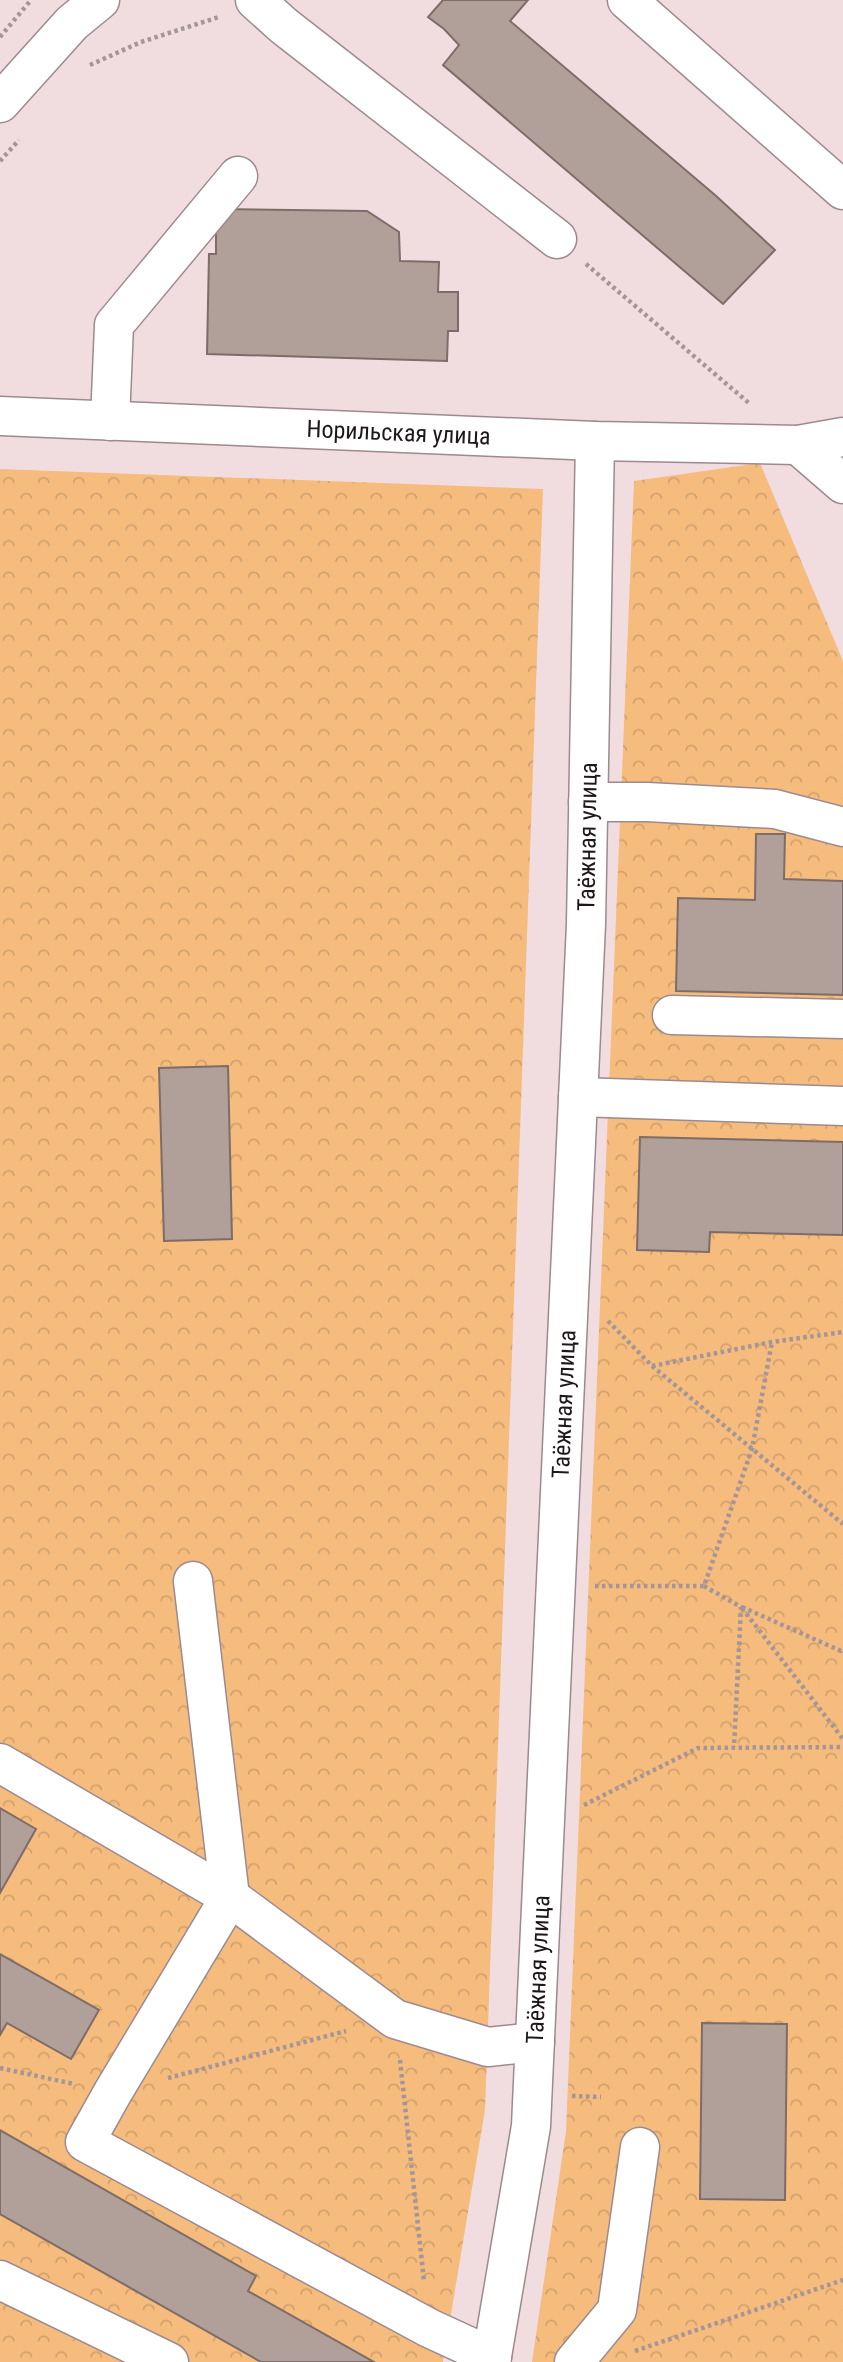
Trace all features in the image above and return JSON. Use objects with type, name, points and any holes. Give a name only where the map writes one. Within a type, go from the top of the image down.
[{"type":"street","points":[[0,103],[72,23],[100,0]]},
{"type":"street","points":[[626,0],[843,190]]},
{"type":"street","points":[[240,8],[284,26],[556,239]]},
{"type":"street","points":[[110,421],[114,325],[238,176]]},
{"type":"street","name":"Норильская улица","points":[[0,416],[595,441],[798,445],[843,437]]},
{"type":"street","name":"Таёжная улица","points":[[491,2360],[531,2126],[536,2042],[586,923],[595,441]]},
{"type":"street","points":[[798,445],[843,484]]},
{"type":"street","points":[[588,802],[648,802],[775,809],[843,827]]},
{"type":"street","points":[[672,1015],[843,1019]]},
{"type":"street","points":[[578,1097],[843,1106]]},
{"type":"street","points":[[193,1581],[230,1897],[85,2142],[491,2360]]},
{"type":"street","points":[[0,1763],[230,1897],[395,2018],[488,2047],[536,2042]]},
{"type":"street","points":[[574,2362],[617,2310],[640,2147]]},
{"type":"street","points":[[0,2280],[169,2362]]},
{"type":"path","points":[[0,37],[31,0]]},
{"type":"path","points":[[83,68],[141,42],[240,8]]},
{"type":"path","points":[[0,161],[28,130]]},
{"type":"path","points":[[556,239],[798,445]]},
{"type":"path","points":[[604,1318],[652,1366],[843,1524]]},
{"type":"path","points":[[652,1366],[772,1342],[843,1332]]},
{"type":"path","points":[[704,1586],[752,1449],[772,1342]]},
{"type":"path","points":[[586,1586],[704,1586],[741,1607],[842,1651]]},
{"type":"path","points":[[741,1607],[843,1739]]},
{"type":"path","points":[[734,1747],[741,1607]]},
{"type":"path","points":[[574,1810],[698,1748],[843,1747]]},
{"type":"path","points":[[0,2068],[113,2092],[395,2018],[429,2328]]},
{"type":"path","points":[[563,2095],[601,2097]]},
{"type":"path","points":[[631,2353],[843,2280]]},
{"type":"green space","points":[[760,463],[843,661],[843,2362],[532,2362],[566,2131],[634,481]]},
{"type":"green space","points":[[0,469],[543,489],[485,2110],[443,2362],[0,2362]]},
{"type":"building","points":[[443,0],[528,0],[510,21],[715,195],[775,250],[723,304],[443,65],[459,45],[428,17]]},
{"type":"building","points":[[216,209],[367,211],[399,232],[400,261],[439,262],[438,292],[458,292],[458,331],[448,331],[447,361],[207,354],[209,254],[216,254]]},
{"type":"building","points":[[756,834],[785,834],[784,879],[843,881],[843,995],[676,991],[678,898],[755,900]]},
{"type":"building","points":[[228,1066],[232,1239],[164,1241],[159,1068]]},
{"type":"building","points":[[640,1137],[843,1142],[843,1235],[710,1232],[709,1252],[637,1250]]},
{"type":"building","points":[[0,1808],[36,1829],[0,1893]]},
{"type":"building","points":[[0,1954],[99,2010],[71,2059],[7,2023],[0,2035]]},
{"type":"building","points":[[702,2023],[787,2024],[785,2200],[700,2199]]},
{"type":"building","points":[[0,2130],[256,2276],[248,2291],[374,2362],[261,2362],[0,2214]]}]
